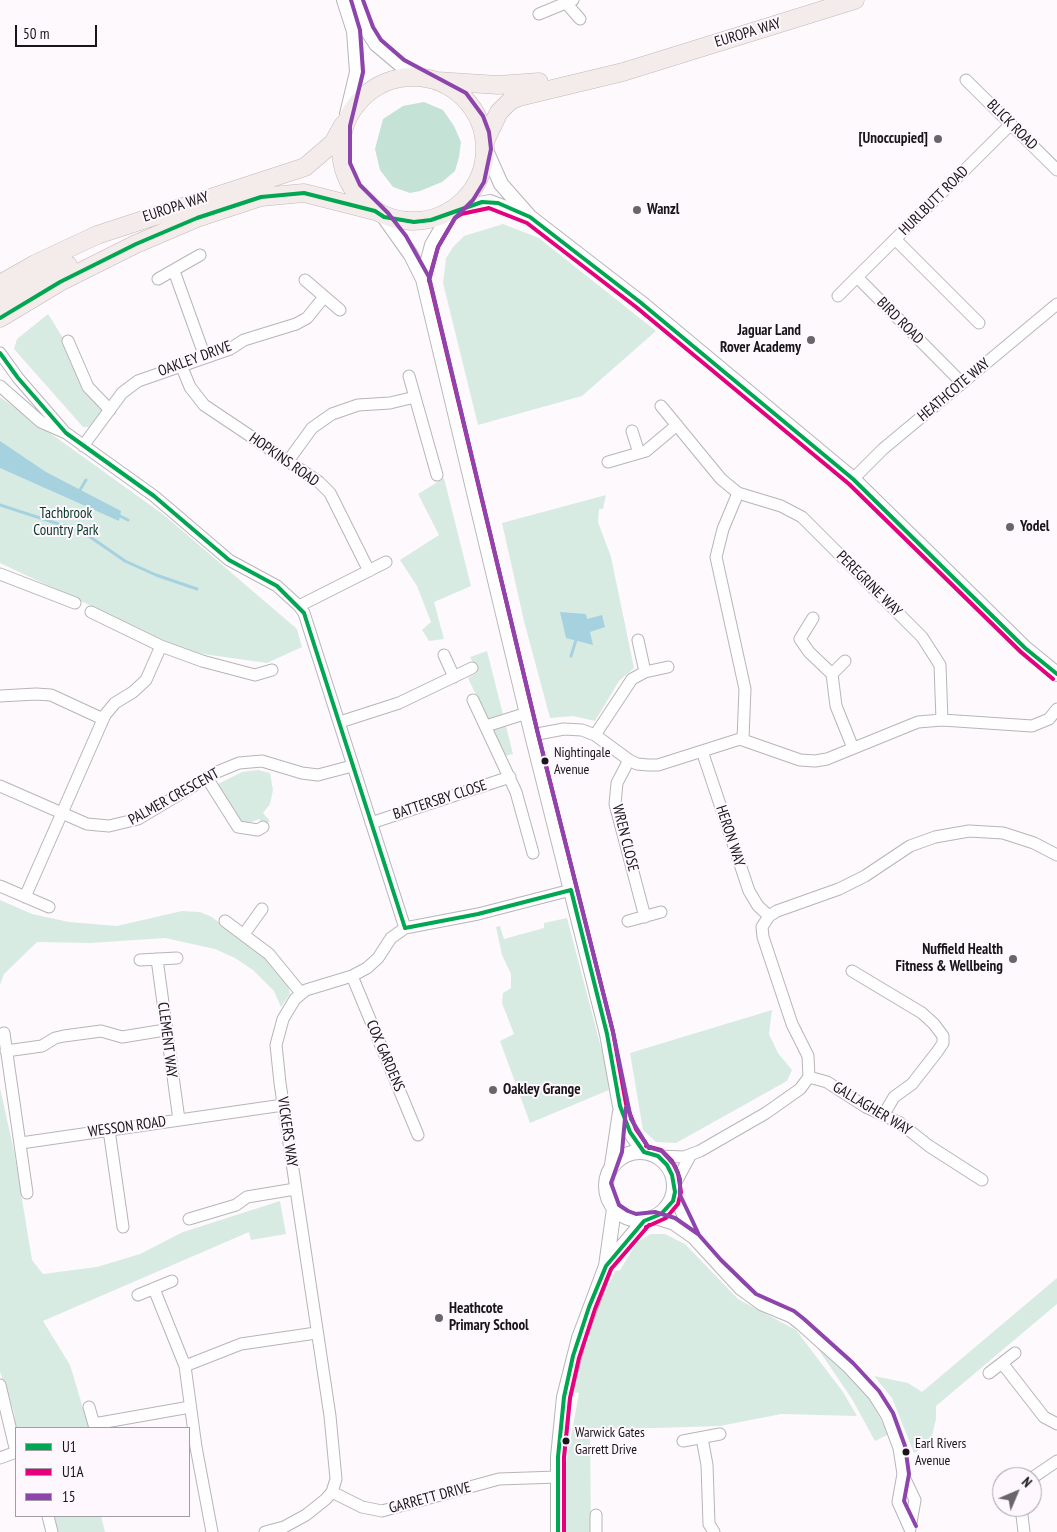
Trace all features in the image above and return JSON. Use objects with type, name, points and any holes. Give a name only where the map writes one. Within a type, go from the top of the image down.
[{"type":"highway","name":"EUROPA WAY","points":[[485,145],[499,112],[510,101],[519,97],[598,79],[855,0]]},
{"type":"highway","name":"EUROPA WAY","points":[[425,78],[498,85],[524,84],[622,65],[640,65]]},
{"type":"highway","points":[[398,77],[425,78],[456,94],[468,104],[478,119],[485,145],[478,180],[454,211],[431,220],[414,222],[380,214],[355,189],[347,174],[343,152],[346,119],[361,96],[374,85],[398,77]]},
{"type":"highway","name":"EUROPA WAY","points":[[0,284],[53,255],[97,235],[304,167],[333,143],[346,119]]},
{"type":"highway","name":"EUROPA WAY","points":[[0,318],[92,265],[177,226],[235,205],[279,194],[313,195],[380,214]]},
{"type":"highway","points":[[0,301],[54,272],[134,235],[177,226]]},
{"type":"street","points":[[344,0],[354,31],[357,72],[346,119]]},
{"type":"street","points":[[356,0],[367,30],[376,44],[401,65],[425,78]]},
{"type":"street","points":[[539,14],[570,2],[580,19]]},
{"type":"street","name":"BLICK ROAD","points":[[966,80],[1057,170]]},
{"type":"street","name":"HURLBUTT ROAD","points":[[857,277],[1011,124]]},
{"type":"street","points":[[485,145],[502,184],[530,218],[648,308],[854,479],[1024,648],[1057,674]]},
{"type":"street","points":[[423,279],[432,245],[454,211],[490,202],[530,218]]},
{"type":"street","points":[[380,214],[411,255],[423,279],[532,736],[607,1034],[620,1106],[630,1132],[644,1152]]},
{"type":"street","points":[[895,238],[979,323]]},
{"type":"street","points":[[158,279],[174,272],[200,255]]},
{"type":"street","points":[[174,272],[205,357]]},
{"type":"street","points":[[838,296],[857,277]]},
{"type":"street","name":"BIRD ROAD","points":[[857,277],[962,383]]},
{"type":"street","points":[[306,280],[340,310]]},
{"type":"street","name":"OAKLEY DRIVE","points":[[83,446],[122,393],[138,381],[230,349],[244,340],[296,324],[307,318],[324,297]]},
{"type":"street","name":"HEATHCOTE WAY","points":[[854,479],[883,449],[1057,304]]},
{"type":"street","points":[[68,341],[88,387],[110,410]]},
{"type":"street","points":[[0,353],[18,378],[66,433],[154,496],[221,554],[277,586],[304,613],[405,928],[478,914],[570,890]]},
{"type":"street","name":"HOPKINS ROAD","points":[[181,365],[190,387],[204,405],[319,482],[330,493],[369,571]]},
{"type":"street","points":[[409,376],[437,475]]},
{"type":"street","points":[[0,386],[41,422],[66,433]]},
{"type":"street","points":[[288,461],[312,428],[332,414],[358,405],[390,403],[414,396]]},
{"type":"street","name":"PEREGRINE WAY","points":[[661,406],[721,479],[738,493],[781,506],[802,517],[922,637],[940,665],[942,720]]},
{"type":"street","points":[[608,462],[639,453],[653,446],[677,425]]},
{"type":"street","points":[[632,431],[639,453]]},
{"type":"street","points":[[738,493],[723,528],[716,557],[745,689],[743,739]]},
{"type":"street","points":[[299,606],[386,562]]},
{"type":"street","points":[[1,579],[75,604]]},
{"type":"street","points":[[91,612],[161,646],[202,661],[255,675],[272,670]]},
{"type":"street","points":[[813,618],[800,639],[808,652],[832,674],[836,706],[853,748]]},
{"type":"street","points":[[638,640],[645,672]]},
{"type":"street","points":[[25,897],[60,813],[103,719],[111,706],[133,692],[146,680],[161,646]]},
{"type":"street","points":[[444,655],[454,677]]},
{"type":"street","points":[[832,674],[845,661]]},
{"type":"street","points":[[595,735],[626,684],[645,672],[668,667]]},
{"type":"street","points":[[340,722],[399,703],[472,668]]},
{"type":"street","points":[[0,696],[52,695],[103,719]]},
{"type":"street","points":[[473,700],[516,792],[534,853]]},
{"type":"street","points":[[532,736],[571,728],[595,735],[628,760],[637,764],[658,765],[743,739],[807,762],[821,761],[904,726],[918,722],[942,720],[1032,726],[1049,719],[1057,709]]},
{"type":"street","points":[[486,726],[527,713]]},
{"type":"street","name":"HERON WAY","points":[[702,751],[749,891],[758,906],[769,916]]},
{"type":"street","name":"PALMER CRESCENT","points":[[0,786],[87,824],[102,826],[123,824],[138,819],[207,778],[239,763],[262,760],[313,775],[352,766]]},
{"type":"street","name":"WREN CLOSE","points":[[628,760],[616,787],[615,804],[645,917]]},
{"type":"street","name":"BATTERSBY CLOSE","points":[[371,823],[510,777]]},
{"type":"street","points":[[207,778],[238,828],[258,830],[263,827]]},
{"type":"street","points":[[612,1165],[627,1154],[644,1152],[658,1156],[690,1156],[766,1113],[800,1090],[809,1077],[808,1056],[792,1024],[763,937],[762,926],[769,916],[776,911],[839,889],[865,876],[910,846],[942,835],[969,831],[1003,833],[1034,842],[1057,855]]},
{"type":"street","points":[[0,886],[49,906]]},
{"type":"street","points":[[244,934],[262,909]]},
{"type":"street","points":[[628,921],[661,912]]},
{"type":"street","points":[[225,921],[269,954],[301,994]]},
{"type":"street","name":"VICKERS WAY","points":[[332,1492],[336,1479],[336,1463],[295,1189],[276,1045],[278,1032],[290,1006],[301,994],[321,984],[352,976],[373,963],[391,938],[405,928]]},
{"type":"street","points":[[140,960],[176,958]]},
{"type":"street","name":"CLEMENT WAY","points":[[157,959],[165,1030],[179,1120]]},
{"type":"street","points":[[852,971],[922,1013],[943,1036],[943,1043],[932,1059],[912,1084],[894,1097],[884,1114]]},
{"type":"street","name":"COX GARDENS","points":[[352,976],[418,1135]]},
{"type":"street","points":[[6,1051],[42,1046],[55,1038],[64,1036],[102,1032],[122,1037],[165,1030]]},
{"type":"street","points":[[4,1033],[27,1193]]},
{"type":"street","name":"GALLAGHER WAY","points":[[809,1077],[827,1082],[866,1107],[884,1114],[982,1180]]},
{"type":"street","name":"WESSON ROAD","points":[[21,1143],[283,1105]]},
{"type":"street","points":[[620,1106],[619,1128],[612,1165],[605,1184],[608,1198],[614,1209],[630,1219],[649,1219],[672,1224],[694,1239],[740,1289],[762,1305],[795,1321],[865,1384],[887,1416],[899,1448],[903,1474],[915,1500],[910,1530]]},
{"type":"street","points":[[109,1130],[123,1227]]},
{"type":"street","points":[[658,1156],[670,1169],[674,1191],[694,1239]]},
{"type":"street","points":[[606,1266],[649,1219],[666,1209],[690,1156]]},
{"type":"street","points":[[189,1219],[236,1205],[247,1196],[295,1189]]},
{"type":"street","points":[[558,1532],[557,1477],[564,1397],[573,1356],[589,1307],[606,1266],[614,1209]]},
{"type":"street","points":[[138,1295],[172,1281]]},
{"type":"street","points":[[154,1289],[185,1366],[190,1407],[212,1532]]},
{"type":"street","points":[[185,1366],[241,1344],[316,1333]]},
{"type":"street","points":[[988,1373],[1015,1353]]},
{"type":"street","points":[[1002,1363],[1044,1417],[1057,1424]]},
{"type":"street","points":[[0,1385],[15,1448]]},
{"type":"street","points":[[89,1407],[94,1426],[190,1407]]},
{"type":"street","points":[[683,1441],[720,1434]]},
{"type":"street","points":[[702,1438],[707,1465],[709,1524],[714,1532]]},
{"type":"street","points":[[0,1458],[15,1452]]},
{"type":"street","points":[[1042,1471],[1057,1461]]},
{"type":"street","points":[[903,1474],[898,1502],[910,1530]]},
{"type":"street","name":"GARRETT DRIVE","points":[[332,1492],[362,1508],[382,1511],[499,1479],[557,1477]]},
{"type":"street","points":[[265,1532],[285,1530],[306,1515],[332,1492]]},
{"type":"street","points":[[596,1515],[596,1532]]},
{"type":"street","points":[[48,1517],[52,1532]]},
{"type":"street","points":[[1022,1517],[1024,1532]]},
{"type":"green space","points":[[424,102],[443,110],[454,126],[461,142],[459,157],[455,171],[442,182],[410,193],[393,187],[380,170],[375,149],[383,119],[403,106]]},
{"type":"green space","points":[[503,224],[539,238],[656,331],[582,396],[478,425],[443,283],[446,258],[453,247],[464,236]]},
{"type":"green space","points":[[48,314],[95,389],[109,404],[89,427],[83,427],[14,349],[17,339]]},
{"type":"green space","name":"Tachbrook Country Park","points":[[0,397],[164,515],[297,629],[302,647],[267,663],[189,652],[0,563]]},
{"type":"green space","points":[[444,478],[471,586],[434,602],[444,639],[429,641],[422,630],[431,622],[417,586],[400,560],[439,535],[418,494]]},
{"type":"green space","points":[[606,495],[603,509],[599,509],[598,522],[611,557],[634,668],[619,681],[595,721],[573,716],[550,718],[524,621],[502,523]]},
{"type":"green space","points":[[487,651],[513,754],[505,756],[468,678],[478,672],[470,657]]},
{"type":"green space","points":[[258,770],[270,773],[273,790],[270,804],[263,813],[270,821],[264,825],[259,819],[249,823],[239,822],[216,785],[242,772]]},
{"type":"green space","points":[[0,900],[32,914],[69,922],[117,926],[182,911],[200,912],[212,917],[267,960],[288,986],[290,994],[281,1007],[274,991],[253,970],[235,958],[215,949],[165,938],[90,943],[37,942],[4,974],[0,985]]},
{"type":"green space","points":[[567,918],[604,1059],[609,1090],[530,1123],[500,1041],[514,1034],[502,1003],[503,993],[511,988],[511,974],[502,955],[496,927],[500,926],[504,939],[544,928],[544,923]]},
{"type":"green space","points":[[772,1010],[769,1034],[778,1053],[792,1070],[787,1081],[676,1143],[656,1142],[643,1130],[630,1053]]},
{"type":"green space","points":[[0,1088],[14,1151],[32,1260],[43,1274],[97,1267],[140,1254],[183,1232],[280,1201],[286,1234],[251,1240],[249,1232],[43,1321],[70,1365],[89,1427],[16,1427],[14,1412],[0,1372]]},
{"type":"green space","points":[[651,1234],[665,1234],[685,1244],[738,1299],[796,1330],[843,1392],[857,1416],[781,1414],[720,1426],[590,1430],[591,1532],[566,1532],[565,1469],[579,1393],[573,1392],[577,1371],[596,1312],[615,1271],[620,1270],[638,1241]]},
{"type":"green space","points":[[1057,1278],[1057,1304],[936,1406],[936,1419],[932,1436],[926,1446],[914,1453],[892,1398],[874,1376],[908,1383],[922,1392]]},
{"type":"green space","points":[[814,1343],[869,1398],[889,1434],[875,1441],[852,1399]]},
{"type":"green space","points":[[52,1517],[101,1517],[105,1532],[56,1532]]},
{"type":"water","points":[[0,441],[46,472],[121,511],[119,521],[0,468]]},
{"type":"water","points":[[560,612],[586,614],[587,619],[602,615],[605,627],[590,632],[593,645],[566,638]]},
{"type":"waterway","points":[[80,490],[86,480]]},
{"type":"waterway","points":[[0,505],[83,532],[125,561],[156,575],[197,589]]},
{"type":"waterway","points":[[120,516],[128,520]]},
{"type":"waterway","points":[[571,656],[576,640]]},
{"type":"transit line","name":"15","points":[[351,0],[360,30],[363,72],[350,126],[350,163],[360,185],[388,213],[406,236],[429,277],[538,734],[613,1032],[631,1119],[648,1147],[662,1151],[675,1166],[680,1179],[680,1195],[699,1235],[721,1260],[756,1294],[794,1311],[804,1319],[853,1363],[879,1391],[893,1413],[905,1446],[909,1474],[904,1501],[916,1526]]},
{"type":"transit line","name":"15","points":[[363,0],[373,27],[381,40],[404,60],[466,93],[483,116],[489,132],[491,149],[484,182],[473,200],[455,218],[438,247],[429,281]]},
{"type":"transit line","name":"U1","points":[[0,318],[60,282],[136,244],[197,218],[261,197],[304,193],[375,211],[384,217],[414,222],[431,220],[482,202],[498,203],[530,217],[640,302],[853,479],[1025,648],[1057,674]]},
{"type":"transit line","name":"U1A","points":[[649,1148],[636,1129],[626,1104],[613,1032],[538,734],[429,279],[438,247],[455,218],[461,214],[489,208],[527,223],[636,307],[849,484],[1021,652],[1053,679]]},
{"type":"transit line","name":"U1","points":[[0,353],[18,378],[66,433],[154,496],[229,560],[277,586],[304,613],[405,928]]},
{"type":"transit line","name":"U1","points":[[571,890],[607,1034],[620,1106],[630,1132],[644,1152]]},
{"type":"transit line","name":"U1","points":[[405,928],[478,914],[571,890]]},
{"type":"transit line","name":"15","points":[[626,1107],[622,1152],[611,1183],[619,1205],[636,1214],[655,1212],[675,1218],[698,1234]]},
{"type":"transit line","name":"U1A","points":[[646,1146],[661,1150],[672,1161],[678,1173],[681,1192],[678,1204],[666,1218],[646,1227]]},
{"type":"transit line","name":"U1","points":[[644,1152],[658,1156],[667,1165],[672,1175],[675,1192],[673,1201],[661,1214],[644,1221]]},
{"type":"transit line","name":"U1","points":[[558,1532],[558,1457],[564,1397],[573,1356],[589,1307],[606,1266],[644,1221]]},
{"type":"transit line","name":"U1A","points":[[564,1532],[564,1457],[570,1398],[579,1358],[595,1309],[611,1269],[649,1225]]},
{"type":"place","name":"[Unoccupied]","points":[[938,139]]},
{"type":"place","name":"Wanzl","points":[[637,210]]},
{"type":"place","name":"Jaguar Land Rover Academy","points":[[811,340]]},
{"type":"place","name":"Yodel","points":[[1010,527]]},
{"type":"place","name":"Nightingale Avenue","points":[[545,761]]},
{"type":"place","name":"Nuffield Health Fitness & Wellbeing","points":[[1013,959]]},
{"type":"place","name":"Oakley Grange","points":[[493,1090]]},
{"type":"place","name":"Heathcote Primary School","points":[[439,1318]]},
{"type":"place","name":"Warwick Gates Garrett Drive","points":[[566,1441]]},
{"type":"place","name":"Earl Rivers Avenue","points":[[906,1452]]}]
